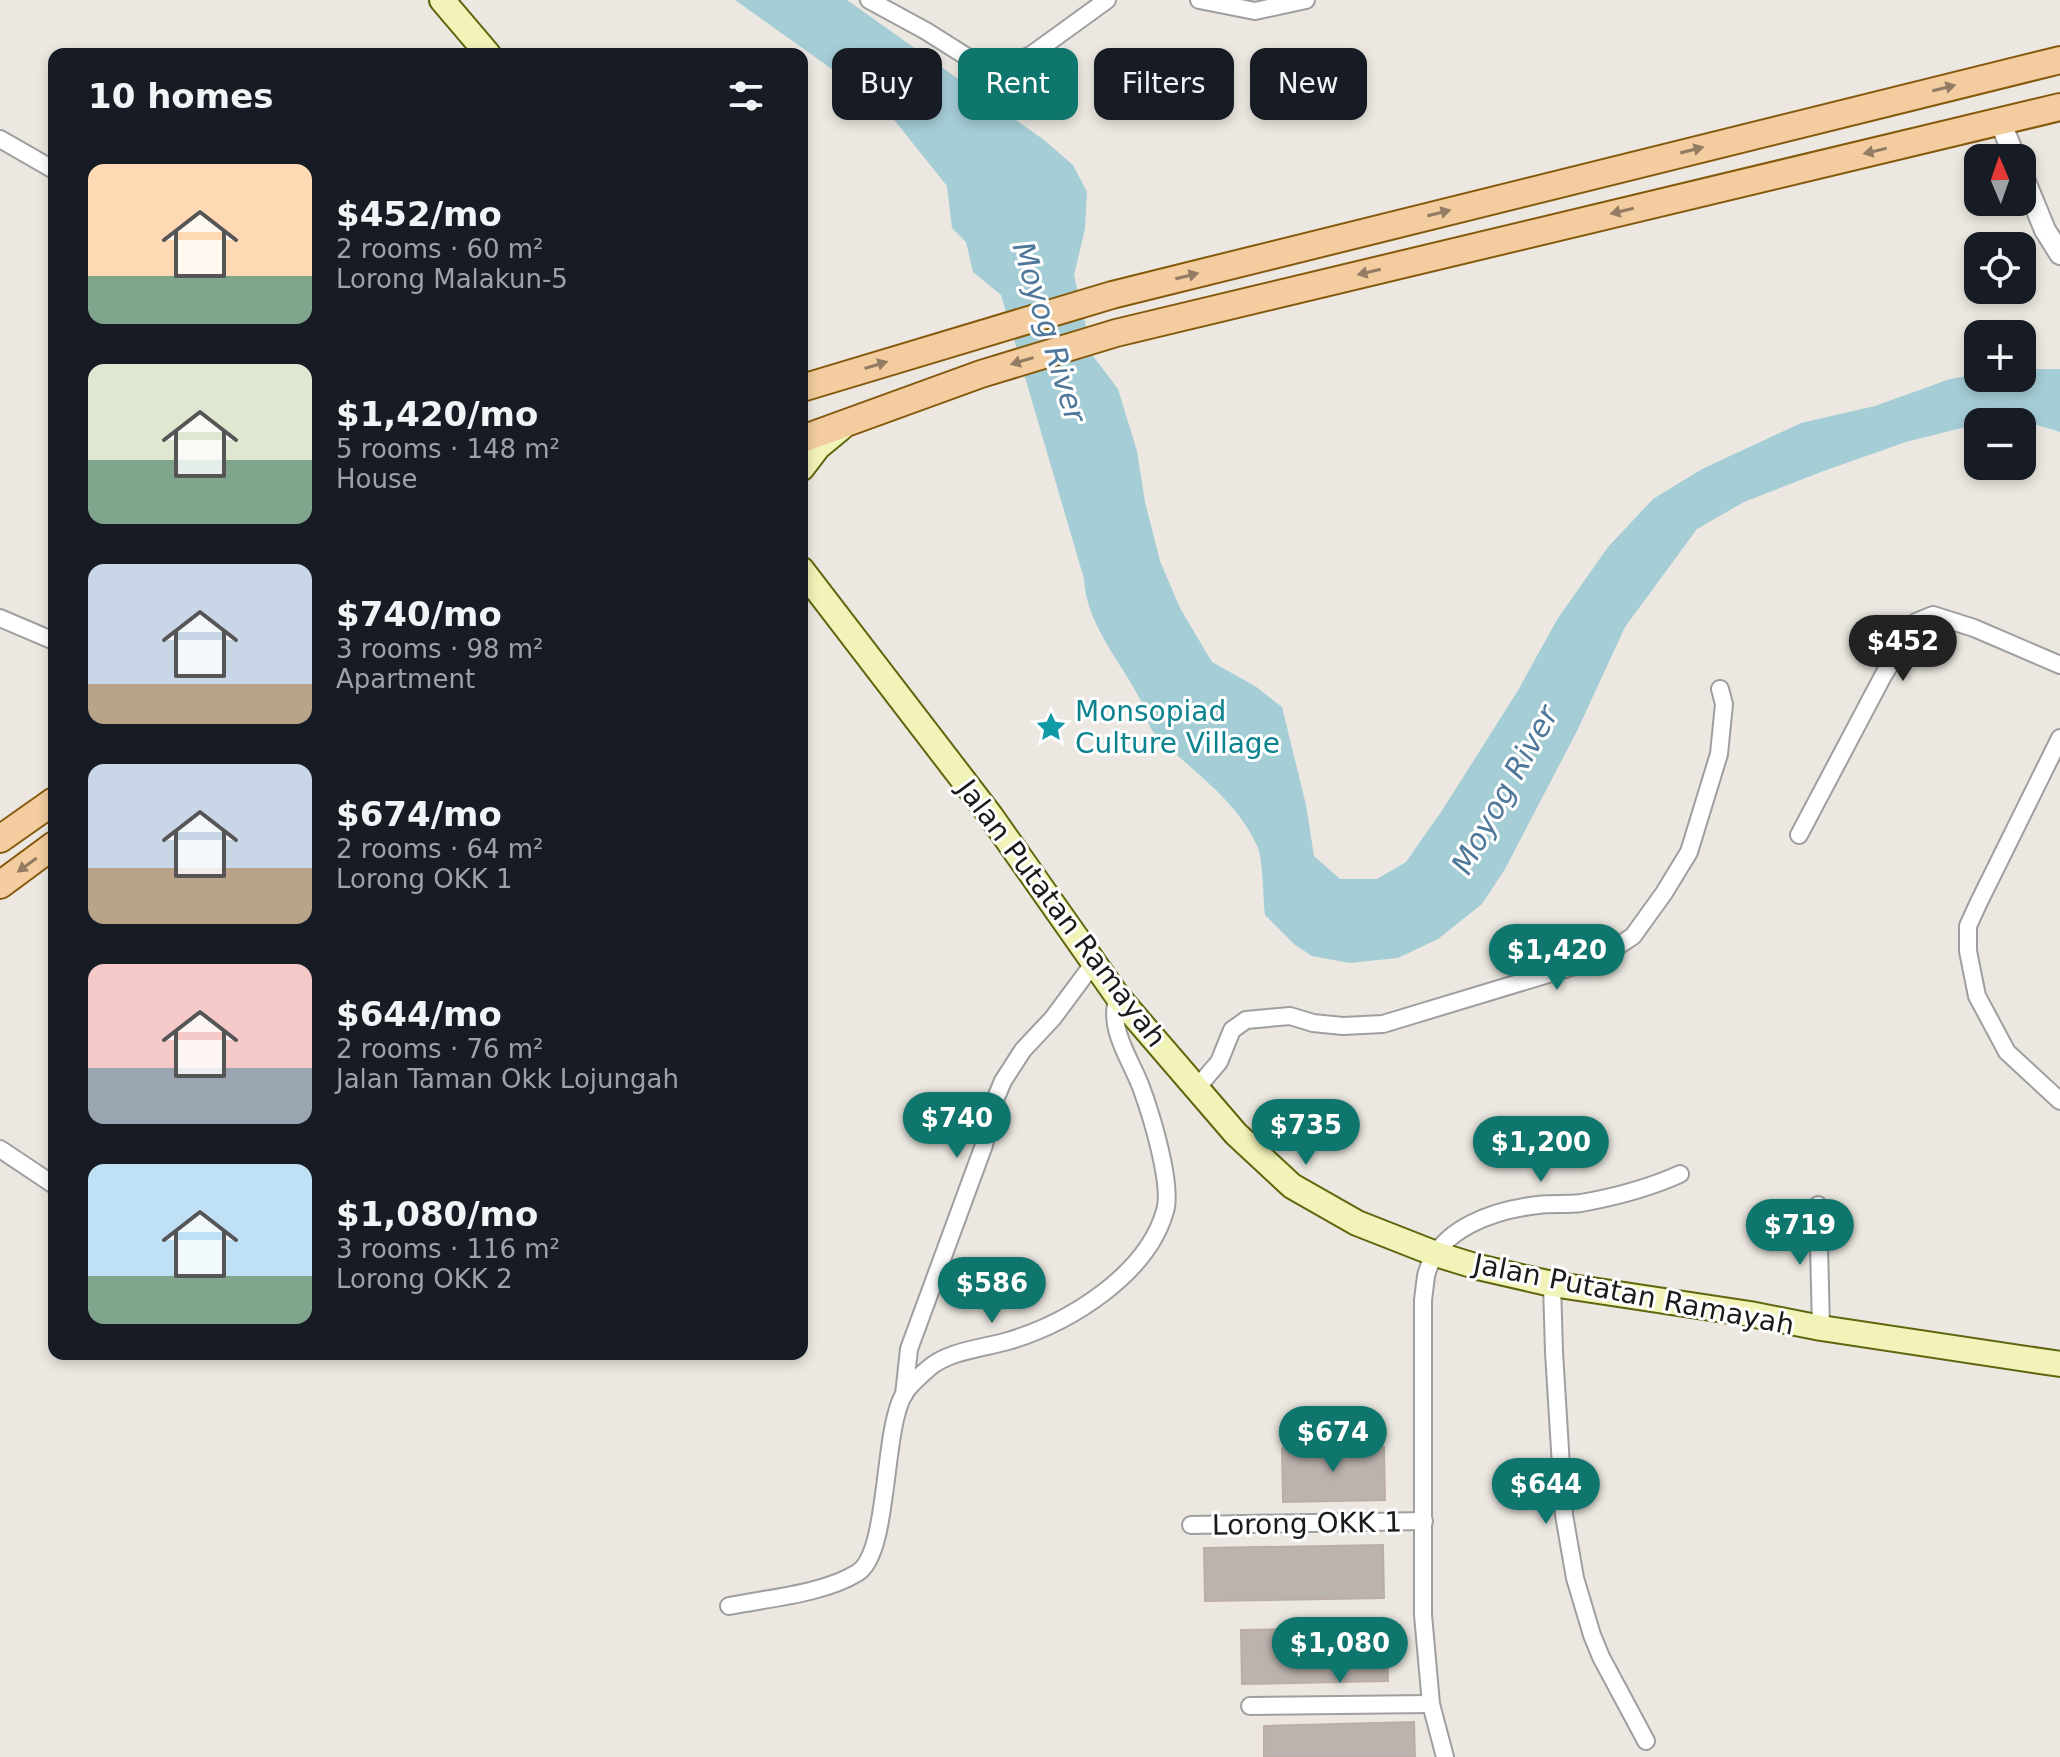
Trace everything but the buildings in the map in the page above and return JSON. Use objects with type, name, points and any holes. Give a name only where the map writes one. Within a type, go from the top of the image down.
[{"type":"main road","points":[[442,0],[483,48]]},
{"type":"main road","points":[[808,385],[1112,295],[2060,60]]},
{"type":"main road","points":[[808,437],[981,374],[1116,333],[2060,107]]},
{"type":"main road","points":[[808,460],[818,447],[852,419]]},
{"type":"main road","name":"Jalan Putatan Ramayah","points":[[808,578],[990,815],[1118,997],[1236,1134],[1292,1186],[1357,1223],[1436,1254],[1552,1284],[2060,1364]]},
{"type":"main road","points":[[0,839],[48,805]]},
{"type":"main road","points":[[0,885],[48,849]]},
{"type":"street","points":[[869,0],[975,62],[996,66],[1031,55],[1107,0]]},
{"type":"street","points":[[1199,0],[1255,11],[1306,0]]},
{"type":"street","points":[[2000,121],[2009,144]]},
{"type":"street","points":[[0,139],[48,167]]},
{"type":"street","points":[[2036,208],[2060,254]]},
{"type":"street","points":[[1799,835],[1883,676],[1916,622],[1933,615],[1974,628],[2060,665]]},
{"type":"street","points":[[0,618],[48,638]]},
{"type":"street","points":[[1196,1089],[1219,1062],[1232,1030],[1246,1020],[1290,1016],[1313,1023],[1343,1026],[1383,1024],[1578,965],[1606,954],[1633,936],[1689,852],[1719,754],[1724,704],[1720,689]]},
{"type":"street","points":[[2060,738],[1968,926],[1968,951],[1977,996],[2007,1052],[2060,1101]]},
{"type":"street","points":[[729,1606],[828,1586],[860,1572],[874,1549],[897,1417],[904,1395],[909,1349],[984,1145],[992,1107],[1003,1081],[1023,1050],[1053,1018],[1093,964]]},
{"type":"street","points":[[904,1395],[931,1366],[955,1355],[1035,1333],[1063,1319],[1118,1281],[1144,1255],[1160,1228],[1167,1205],[1165,1178],[1142,1089],[1115,1026],[1113,1010],[1118,997]]},
{"type":"street","points":[[0,1149],[48,1181]]},
{"type":"street","points":[[1445,1757],[1431,1704],[1423,1615],[1423,1300],[1427,1274],[1436,1254],[1455,1234],[1485,1217],[1539,1204],[1577,1204],[1653,1186],[1680,1174]]},
{"type":"street","points":[[1818,1205],[1821,1328]]},
{"type":"street","points":[[1552,1284],[1564,1515],[1575,1578],[1601,1657],[1646,1741]]},
{"type":"street","name":"Lorong OKK 1","points":[[1191,1525],[1424,1521]]},
{"type":"street","points":[[1250,1706],[1431,1704]]},
{"type":"water","points":[[735,0],[847,0],[915,48],[832,48],[832,69],[808,52],[808,48],[802,48]]},
{"type":"water","name":"Moyog River","points":[[942,68],[958,79],[958,120],[1016,120],[1073,165],[1087,192],[1085,229],[1074,275],[1093,356],[1118,389],[1137,451],[1145,502],[1160,561],[1180,608],[1212,662],[1255,686],[1282,707],[1306,805],[1314,856],[1340,879],[1377,879],[1406,862],[1517,692],[1558,618],[1608,547],[1653,499],[1702,469],[1801,423],[1875,406],[1964,376],[1964,392],[2036,392],[2036,369],[2060,369],[2060,432],[2036,424],[2036,408],[1964,408],[1964,428],[1906,442],[1821,472],[1744,502],[1697,529],[1625,627],[1577,731],[1505,869],[1482,904],[1438,939],[1398,958],[1349,963],[1312,956],[1295,945],[1265,915],[1260,854],[1249,831],[1226,800],[1152,731],[1141,701],[1098,627],[1086,596],[1084,579],[1001,295],[973,272],[966,242],[952,228],[947,186],[894,120],[942,120]]},
{"type":"place","name":"Monsopiad Culture Village","points":[[1051,727]]}]
